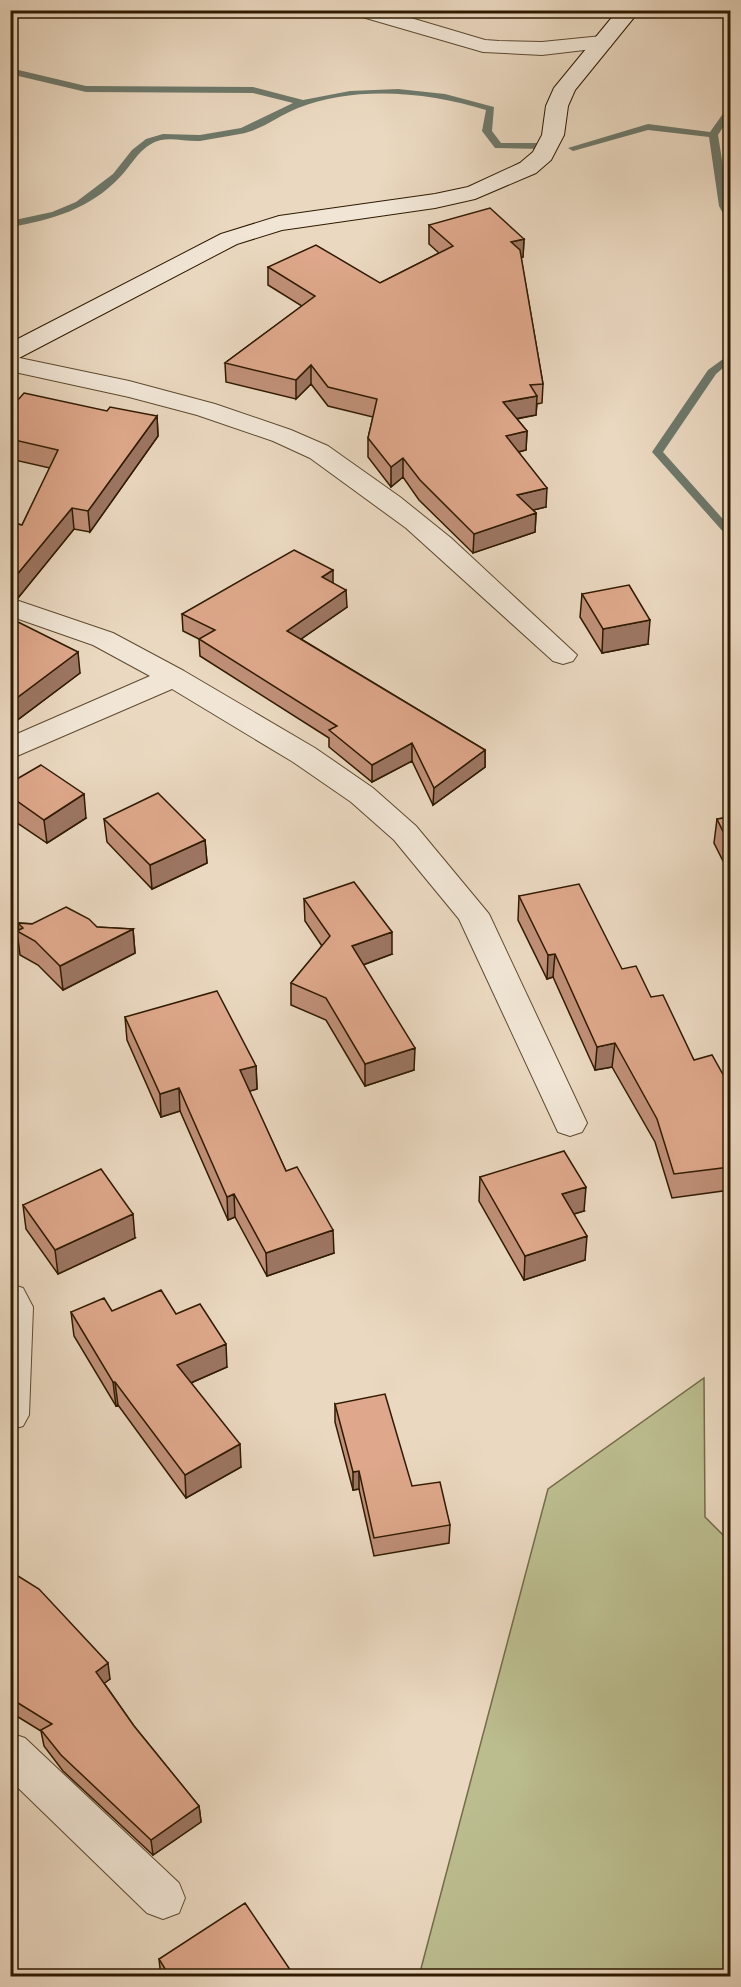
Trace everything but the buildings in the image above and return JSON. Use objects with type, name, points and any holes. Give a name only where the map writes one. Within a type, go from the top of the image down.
[{"type":"street","points":[[359,10],[400,24],[493,47],[544,50],[602,42]]},
{"type":"street","points":[[10,353],[229,239],[279,223],[388,208],[475,192],[528,168],[543,154],[553,135],[557,106],[565,88],[630,10]]},
{"type":"street","points":[[10,363],[165,396],[244,421],[321,453],[389,501],[563,655]]},
{"type":"street","points":[[10,606],[103,639],[174,677],[304,755],[362,795],[405,833],[473,914],[570,1123]]},
{"type":"street","points":[[10,749],[174,677]]},
{"type":"street","points":[[10,1298],[15,1307],[10,1415]]},
{"type":"street","points":[[10,1752],[163,1898]]},
{"type":"green space","points":[[704,1378],[705,1517],[730,1542],[730,1976],[419,1976],[548,1489]]},
{"type":"waterway","points":[[10,71],[86,89],[253,90],[302,103]]},
{"type":"waterway","points":[[10,224],[42,218],[79,204],[116,176],[143,145],[156,138],[200,138],[241,131],[257,126],[287,109],[326,97],[398,91],[445,96],[491,109],[487,131],[498,146],[542,146]]},
{"type":"waterway","points":[[713,135],[730,110]]},
{"type":"waterway","points":[[573,148],[648,127],[713,135]]},
{"type":"waterway","points":[[713,135],[724,206],[730,219]]},
{"type":"waterway","points":[[730,357],[712,372],[657,452],[730,533]]}]
